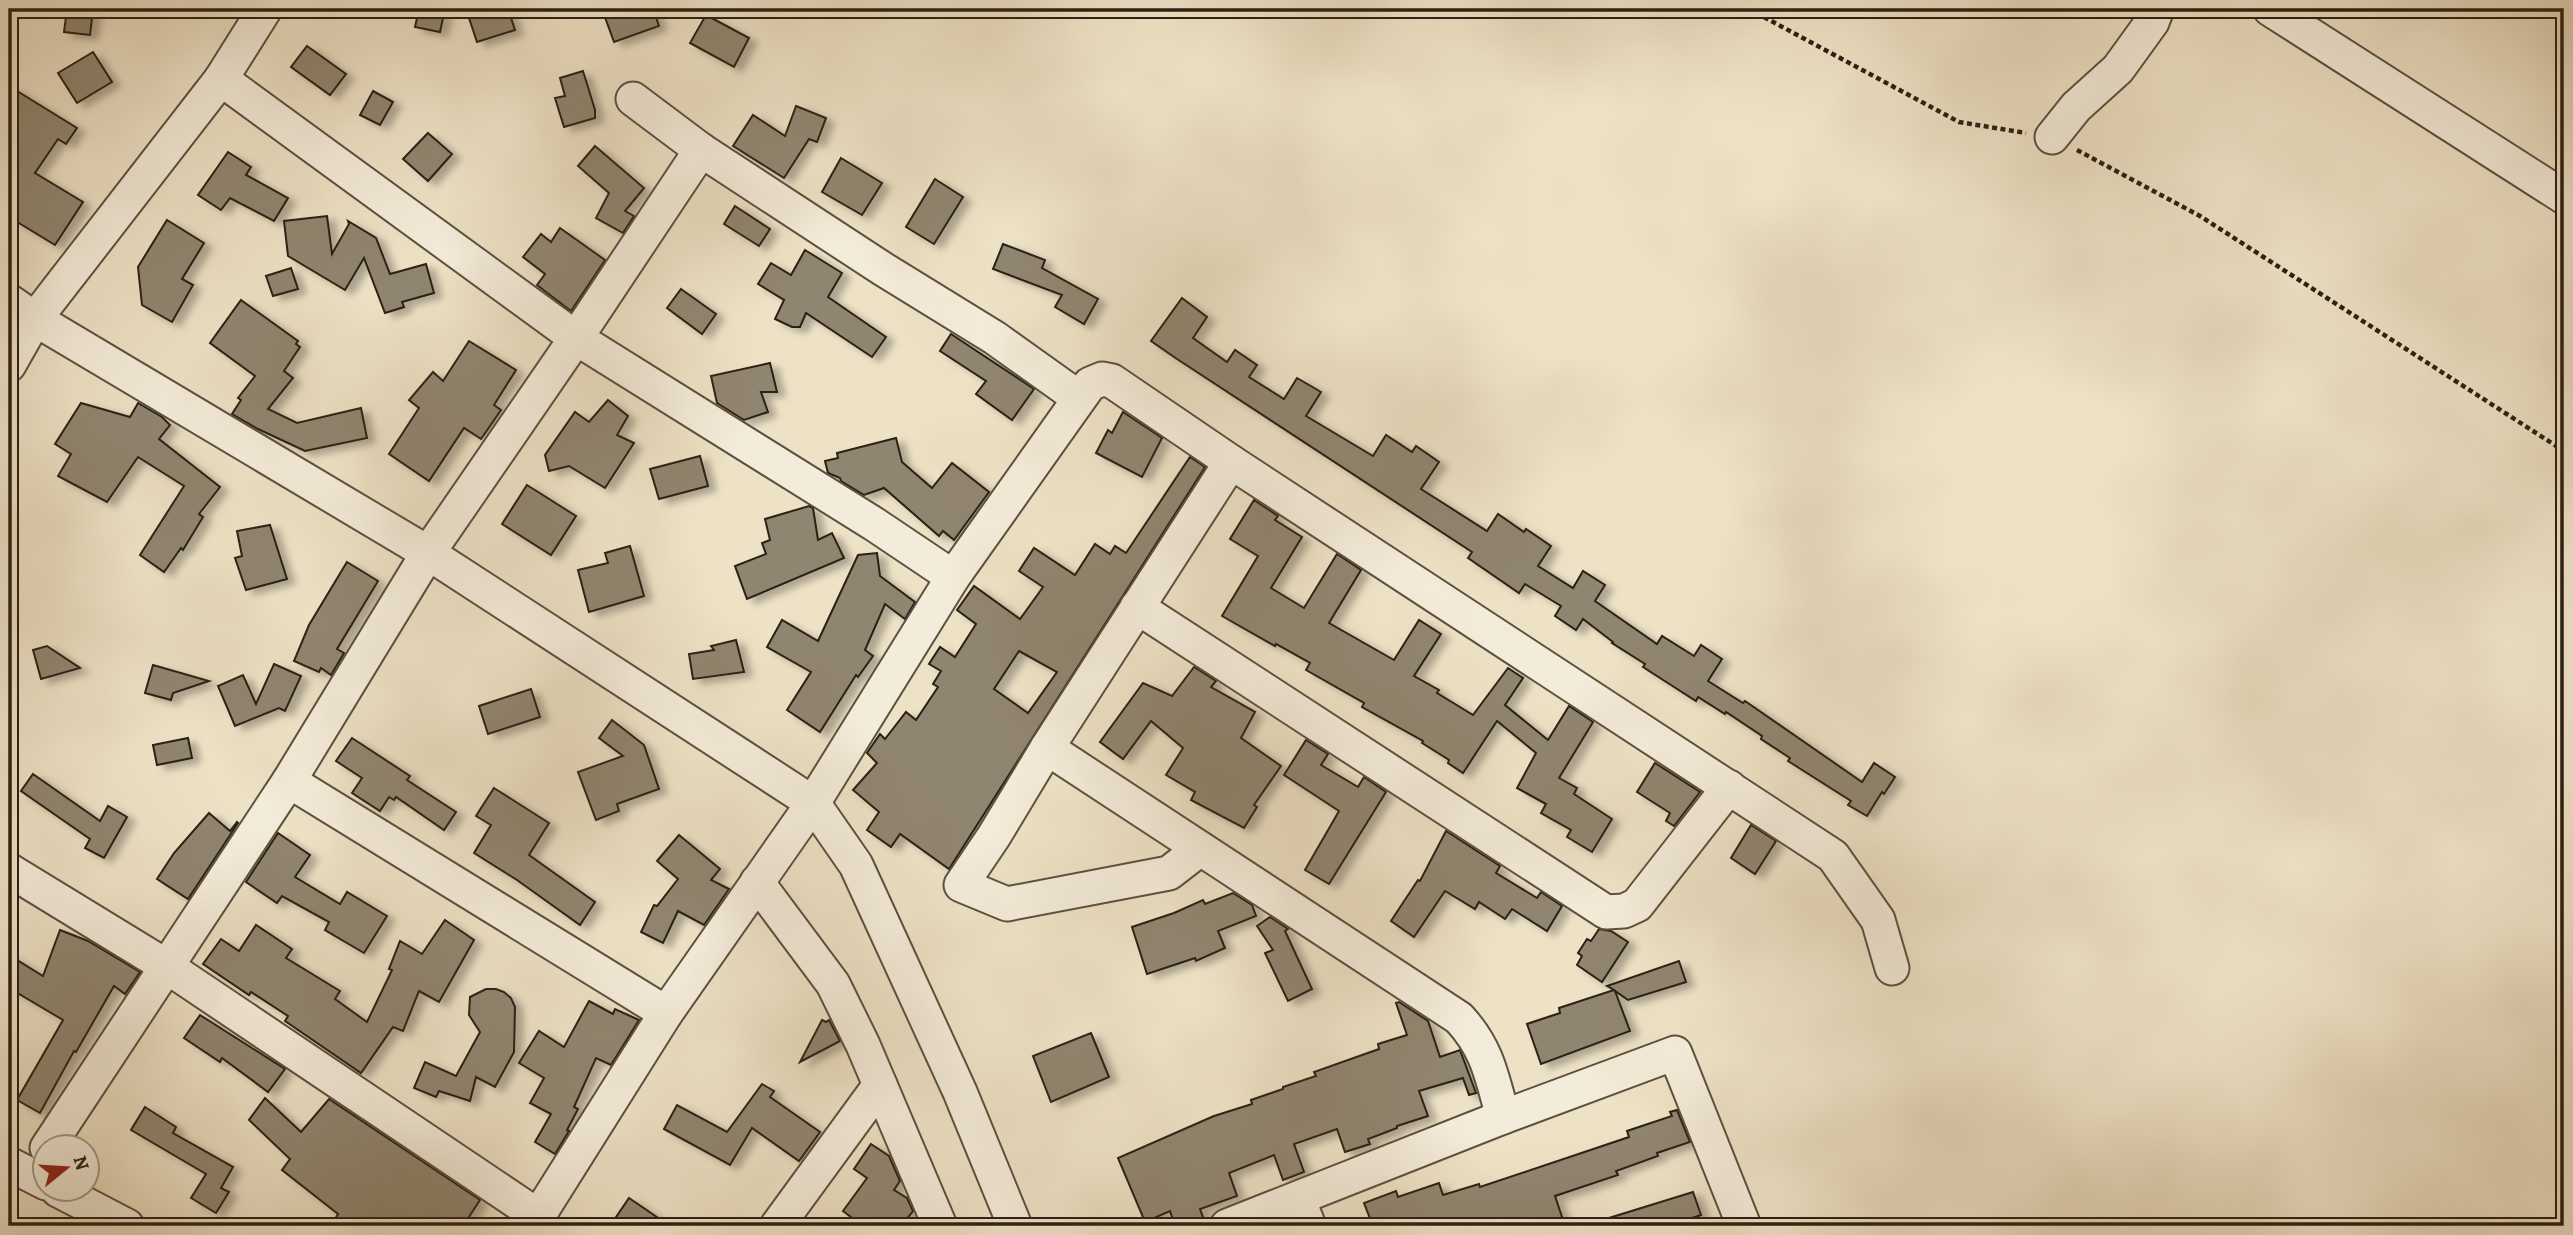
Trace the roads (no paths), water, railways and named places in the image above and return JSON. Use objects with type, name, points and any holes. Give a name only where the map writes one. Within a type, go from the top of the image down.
[{"type":"street","points":[[9,365],[22,310],[220,79],[265,9]]},
{"type":"street","points":[[2052,137],[2076,107],[2118,69],[2152,22],[2157,9]]},
{"type":"street","points":[[2270,9],[2564,197]]},
{"type":"street","points":[[220,79],[576,338],[874,524],[953,577]]},
{"type":"street","points":[[633,99],[701,150],[883,269],[995,338],[1079,398]]},
{"type":"street","points":[[60,1134],[166,966],[289,781],[428,553],[701,150]]},
{"type":"street","points":[[22,310],[428,553],[813,803],[856,865],[960,1092],[1015,1226]]},
{"type":"street","points":[[9,870],[166,966],[535,1221],[666,1013],[813,803],[953,577],[1079,398],[1090,384],[1102,379],[1112,381],[1231,462],[1833,856],[1878,920],[1892,968]]},
{"type":"street","points":[[1200,849],[1170,873],[1007,904],[961,885],[995,836],[1047,748],[1231,462]]},
{"type":"street","points":[[1136,607],[1606,912],[1624,911],[1637,905],[1729,787]]},
{"type":"street","points":[[1047,748],[1460,1018],[1475,1035],[1485,1056],[1503,1117]]},
{"type":"street","points":[[289,781],[666,1013]]},
{"type":"street","points":[[758,882],[833,984],[880,1085],[940,1226]]},
{"type":"street","points":[[1227,1226],[1304,1213],[1503,1117],[1675,1053],[1744,1226]]},
{"type":"street","points":[[776,1226],[880,1085]]},
{"type":"street","points":[[94,1204],[127,1226]]}]
